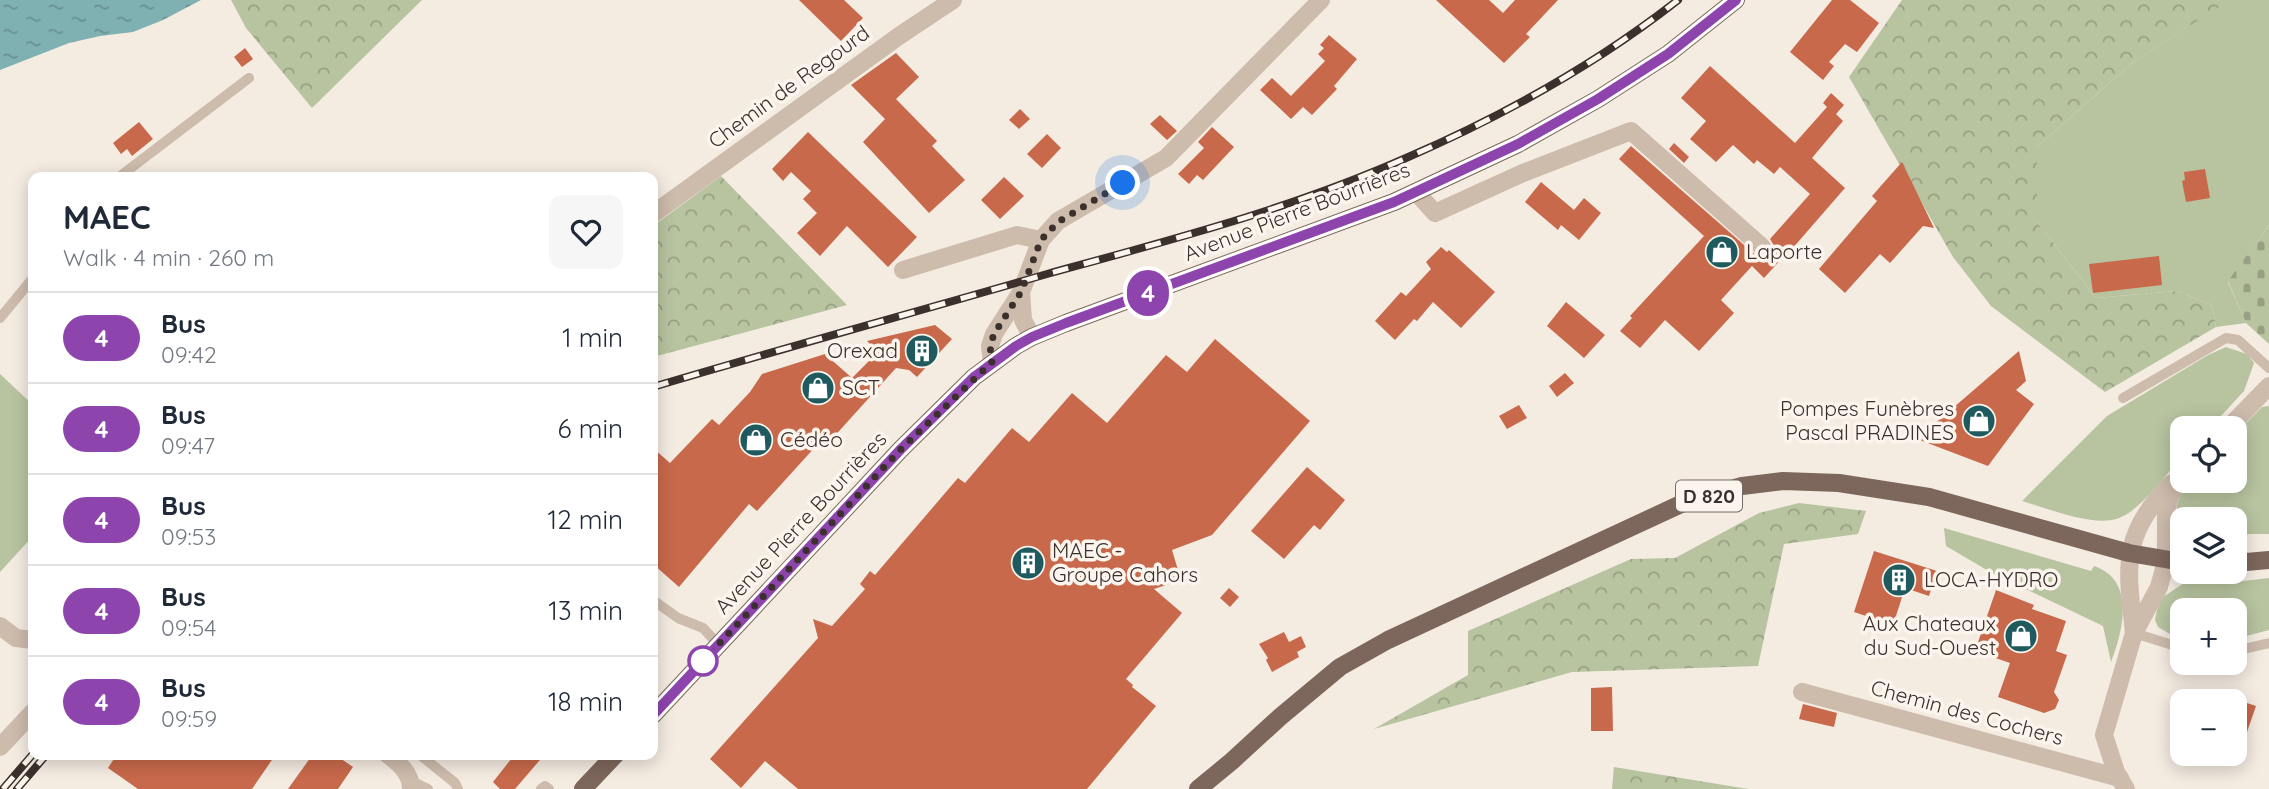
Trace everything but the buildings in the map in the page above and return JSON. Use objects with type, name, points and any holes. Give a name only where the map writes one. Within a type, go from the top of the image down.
[{"type":"main road","name":"Avenue Pierre Bourrières","points":[[658,710],[901,449],[992,362],[1032,337],[1394,202],[1518,144],[1598,99],[1668,54],[1736,0]]},
{"type":"main road","name":"D 820","points":[[1198,789],[1340,667],[1388,640],[1681,504],[1742,486],[1783,481],[1839,482],[1929,497],[2129,553],[2170,560]]},
{"type":"main road","points":[[2247,562],[2269,559]]},
{"type":"main road","points":[[583,789],[610,760]]},
{"type":"main road","name":"D 820","points":[[1213,789],[1232,761]]},
{"type":"street","name":"Chemin de Regourd","points":[[658,210],[953,0]]},
{"type":"street","points":[[992,362],[990,346],[994,334],[1021,292],[1041,240],[1058,222],[1166,158],[1321,0]]},
{"type":"street","points":[[1416,192],[1435,213],[1523,173],[1631,131],[1762,247]]},
{"type":"street","points":[[902,270],[1017,235],[1041,240]]},
{"type":"street","points":[[1021,292],[1023,320],[1032,337]]},
{"type":"street","points":[[2240,416],[2269,386]]},
{"type":"street","points":[[2134,633],[2129,553],[2135,533],[2159,496],[2170,486]]},
{"type":"street","points":[[2170,537],[2166,513],[2171,493]]},
{"type":"street","points":[[2123,784],[2104,735],[2134,633],[2170,568]]},
{"type":"street","points":[[0,626],[16,638],[28,639]]},
{"type":"street","name":"Chemin des Cochers","points":[[1802,692],[2123,784]]},
{"type":"street","points":[[0,747],[28,717]]},
{"type":"street","points":[[394,760],[405,769],[411,785]]},
{"type":"lane","points":[[125,172],[249,78]]},
{"type":"lane","points":[[0,318],[28,284]]},
{"type":"lane","points":[[2123,398],[2226,338],[2238,340],[2269,368]]},
{"type":"lane","points":[[658,604],[678,618],[703,628],[719,644]]},
{"type":"lane","points":[[2134,633],[2170,644]]},
{"type":"lane","points":[[2247,648],[2269,643]]},
{"type":"lane","points":[[426,760],[455,783],[458,789]]},
{"type":"lane","points":[[411,785],[428,789]]},
{"type":"lane","points":[[541,789],[545,786],[549,789]]},
{"type":"green space","points":[[231,0],[422,0],[312,108],[246,28]]},
{"type":"green space","points":[[1902,0],[2218,0],[2224,4],[2132,63],[2037,147],[2037,222],[2096,298],[2177,291],[2212,305],[2216,327],[2105,392],[1991,306],[1953,257],[1849,77]]},
{"type":"green space","points":[[2218,0],[2269,0],[2269,225],[2228,282],[2246,323],[2216,327],[2212,305],[2177,291],[2096,298],[2037,222],[2037,147],[2132,63],[2223,4]]},
{"type":"green space","points":[[721,176],[847,305],[658,356],[658,222]]},
{"type":"green space","points":[[2269,225],[2269,344],[2246,323],[2228,281]]},
{"type":"green space","points":[[2226,347],[2247,354],[2254,363],[2244,391],[2221,416],[2170,416],[2170,471],[2136,508],[2119,518],[2097,521],[2022,501],[2107,416],[2208,355]]},
{"type":"green space","points":[[0,374],[28,400],[28,541],[0,572]]},
{"type":"green space","points":[[2269,406],[2269,534],[2247,534],[2247,507],[2177,507],[2182,493],[2247,493],[2247,422],[2262,407]]},
{"type":"green space","points":[[1799,503],[1866,511],[1858,534],[1784,544],[1758,666],[1572,672],[1374,729],[1468,675],[1468,631],[1631,559],[1675,558],[1759,513]]},
{"type":"green space","points":[[1944,528],[2091,571],[2094,566],[2107,573],[2116,583],[2123,608],[2119,636],[2111,662],[2103,626],[1992,573],[1946,546]]},
{"type":"green space","points":[[2269,578],[2269,630],[2247,636],[2247,598],[2170,598],[2170,634],[2158,627],[2155,620],[2163,597],[2182,584],[2247,584],[2247,581]]},
{"type":"green space","points":[[1614,767],[1742,788],[1750,789],[1612,789]]},
{"type":"water","points":[[0,0],[201,0],[133,32],[69,43],[0,70]]},
{"type":"railway","points":[[658,386],[1183,236],[1318,193],[1406,158],[1513,107],[1614,46],[1678,0]]},
{"type":"railway","points":[[3,789],[28,760]]},
{"type":"railway","points":[[17,789],[42,760]]},
{"type":"bus line","name":"4","points":[[658,710],[901,449],[974,377],[1016,346],[1066,323],[1394,202],[1518,144],[1598,99],[1668,54],[1736,0]]},
{"type":"place","name":"Laporte","points":[[1722,252]]},
{"type":"place","name":"Orexad","points":[[922,351]]},
{"type":"place","name":"SCT","points":[[818,388]]},
{"type":"place","name":"Pompes Funèbres Pascal PRADINES","points":[[1979,421]]},
{"type":"place","name":"Cédéo","points":[[756,440]]},
{"type":"place","name":"MAEC - Groupe Cahors","points":[[1028,563]]},
{"type":"place","name":"LOCA-HYDRO","points":[[1899,580]]},
{"type":"place","name":"Aux Chateaux du Sud-Ouest","points":[[2021,636]]},
{"type":"route","points":[[703,661],[901,449],[992,362],[990,346],[994,334],[1021,292],[1041,240],[1058,222],[1123,183]]}]
